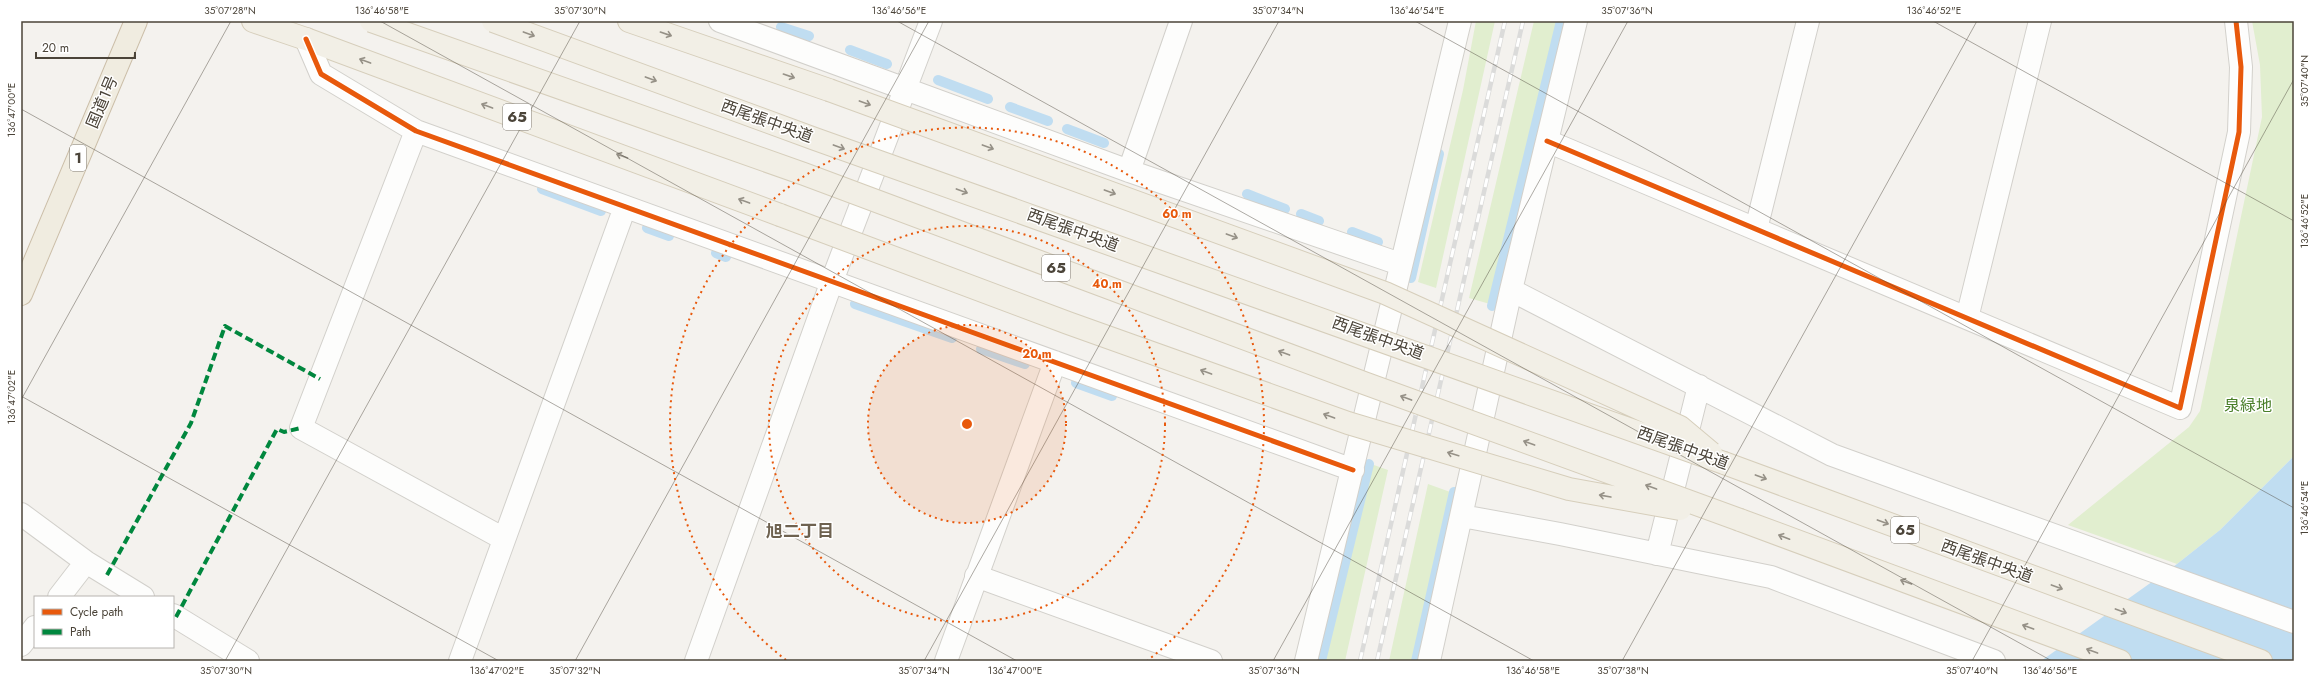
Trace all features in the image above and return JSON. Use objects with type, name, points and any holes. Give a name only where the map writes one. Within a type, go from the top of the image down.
[{"type":"highway","name":"国道1号","points":[[21,294],[136,21]]},
{"type":"main road","name":"65","points":[[253,21],[306,39],[1068,323],[1348,423],[1568,489],[1740,520]]},
{"type":"main road","name":"65","points":[[371,21],[804,174],[1364,383],[2120,661]]},
{"type":"main road","name":"西尾張中央道","points":[[493,21],[815,139],[1724,463],[2085,598],[2261,661]]},
{"type":"main road","name":"65","points":[[629,21],[829,90],[1385,293],[1680,427],[1724,463]]},
{"type":"street","points":[[720,21],[1129,171],[1400,264]]},
{"type":"street","points":[[696,661],[832,281],[931,21]]},
{"type":"street","points":[[1129,171],[1181,21]]},
{"type":"street","points":[[1306,661],[1353,470],[1400,264],[1460,21]]},
{"type":"street","points":[[1434,660],[1462,516],[1511,290],[1576,21]]},
{"type":"street","points":[[1756,229],[1808,21]]},
{"type":"street","points":[[1967,318],[2040,21]]},
{"type":"street","points":[[1547,141],[2180,408],[2239,132],[2241,67],[2236,21]]},
{"type":"street","points":[[306,39],[321,74],[416,131],[1353,470]]},
{"type":"street","points":[[416,131],[301,428],[504,538]]},
{"type":"street","points":[[460,661],[625,207]]},
{"type":"street","points":[[1511,290],[1832,454],[2294,622]]},
{"type":"street","points":[[946,661],[1054,362]]},
{"type":"street","points":[[1657,554],[1699,386]]},
{"type":"street","points":[[21,514],[86,562],[141,596]]},
{"type":"street","points":[[1462,516],[1771,577],[1994,661]]},
{"type":"street","points":[[60,596],[86,562]]},
{"type":"street","points":[[976,576],[1211,661]]},
{"type":"street","points":[[174,616],[248,661]]},
{"type":"street","points":[[21,645],[34,628]]},
{"type":"green space","points":[[1476,21],[1495,21],[1436,288],[1418,282],[1463,90]]},
{"type":"green space","points":[[1534,21],[1558,21],[1490,304],[1469,298]]},
{"type":"green space","name":"泉緑地","points":[[2252,21],[2294,21],[2294,456],[2220,530],[2177,564],[2068,525],[2189,427],[2200,411],[2262,117],[2260,65]]},
{"type":"green space","points":[[1371,464],[1388,470],[1345,661],[1322,661]]},
{"type":"green space","points":[[1428,484],[1453,493],[1415,661],[1389,661]]},
{"type":"water","points":[[2294,456],[2294,661],[2041,661],[2177,564],[2220,530]]},
{"type":"waterway","points":[[1492,306],[1561,21]]},
{"type":"waterway","points":[[781,27],[809,36]]},
{"type":"waterway","points":[[850,50],[887,64]]},
{"type":"waterway","points":[[938,80],[988,99]]},
{"type":"waterway","points":[[1010,107],[1048,121]]},
{"type":"waterway","points":[[1067,129],[1104,143]]},
{"type":"waterway","points":[[1411,278],[1439,154]]},
{"type":"waterway","points":[[542,189],[601,211]]},
{"type":"waterway","points":[[1247,194],[1285,209]]},
{"type":"waterway","points":[[1301,214],[1319,221]]},
{"type":"waterway","points":[[647,228],[669,236]]},
{"type":"waterway","points":[[1352,232],[1378,242]]},
{"type":"waterway","points":[[716,253],[726,257]]},
{"type":"waterway","points":[[855,304],[952,338]]},
{"type":"waterway","points":[[981,349],[1025,364]]},
{"type":"waterway","points":[[1076,383],[1112,396]]},
{"type":"waterway","points":[[1321,661],[1369,464]]},
{"type":"waterway","points":[[1416,661],[1454,492]]},
{"type":"railway","points":[[1360,661],[1505,21]]},
{"type":"railway","points":[[1377,661],[1523,21]]},
{"type":"marked path","points":[[107,575],[191,423],[225,326],[320,379]]},
{"type":"marked path","points":[[176,617],[277,429],[284,432],[301,428]]},
{"type":"cycle path","points":[[1547,141],[2180,408],[2239,132],[2241,67],[2236,21]]},
{"type":"cycle path","points":[[306,39],[321,74],[416,131],[1353,470]]},
{"type":"district","name":"旭二丁目","points":[[800,531]]}]
